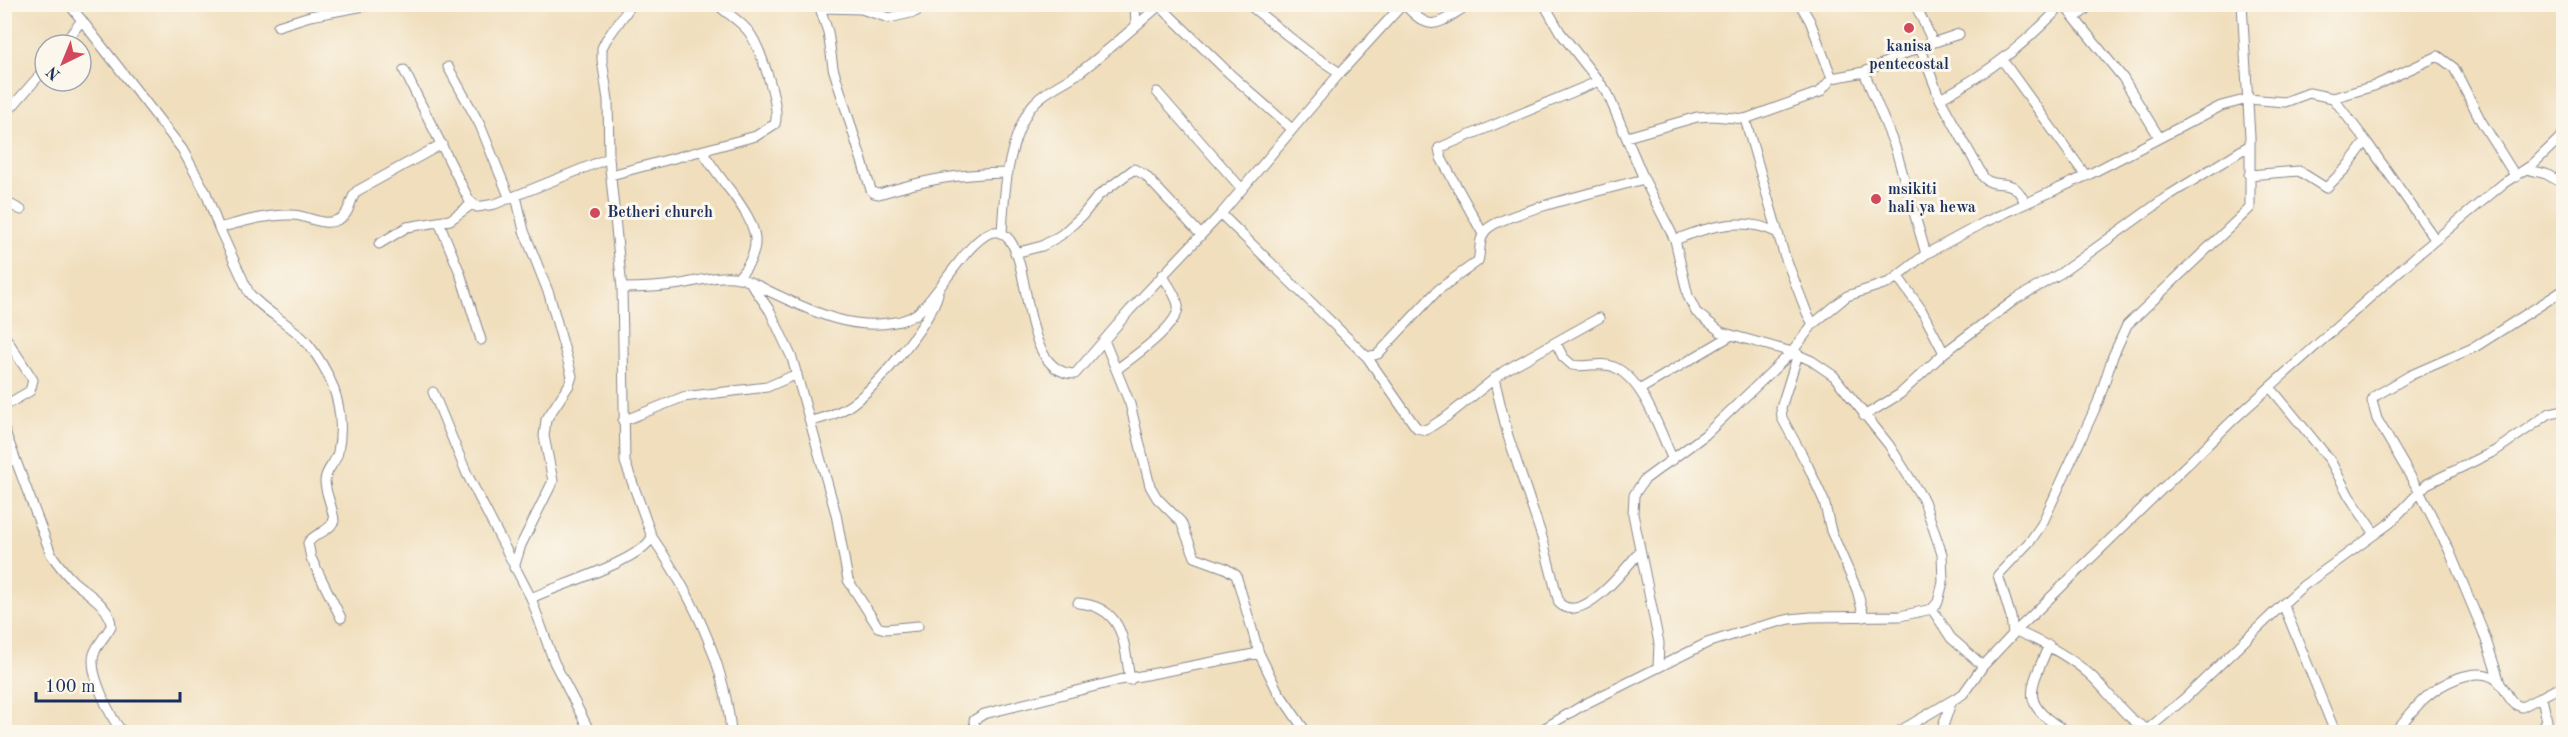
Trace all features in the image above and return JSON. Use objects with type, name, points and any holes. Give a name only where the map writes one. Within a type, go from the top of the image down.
[{"type":"street","points":[[69,4],[182,149],[206,192],[219,228],[249,293],[255,301],[295,329],[333,382],[339,409],[338,452],[325,477],[325,484],[334,522],[327,531],[315,536],[308,543],[311,558],[341,618]]},
{"type":"street","points":[[278,26],[310,16],[375,4]]},
{"type":"street","points":[[632,4],[602,48],[608,100],[609,158],[622,288],[625,462],[652,537],[677,577],[713,656],[724,685],[730,732]]},
{"type":"street","points":[[611,175],[756,136],[772,128],[777,120],[772,92],[752,36],[743,25],[717,4]]},
{"type":"street","points":[[929,4],[915,12],[889,18],[861,9],[824,8],[821,11],[828,32],[833,68],[871,190],[879,194],[916,183],[960,174],[1008,173]]},
{"type":"street","points":[[1135,4],[1136,26]]},
{"type":"street","points":[[1248,4],[1307,51],[1340,73]]},
{"type":"street","points":[[622,288],[657,287],[715,278],[738,278],[820,314],[861,324],[895,322],[913,316],[938,291],[978,241],[991,232],[1002,234],[1008,239],[1015,253],[1036,336],[1045,357],[1061,372],[1075,374],[1162,275],[1221,214],[1340,73],[1403,4],[1420,21],[1435,24],[1470,4]]},
{"type":"street","points":[[1538,732],[1585,704],[1707,643],[1758,627],[1811,617],[1900,616],[1932,609],[1938,602],[1943,582],[1942,554],[1930,516],[1915,484],[1889,445],[1834,376],[1795,353],[1714,328],[1696,312],[1688,296],[1675,240],[1644,179],[1607,92],[1560,32],[1544,4]]},
{"type":"street","points":[[1800,4],[1810,21],[1832,78]]},
{"type":"street","points":[[1915,4],[1933,42]]},
{"type":"street","points":[[1940,99],[2003,61],[2030,39],[2063,4],[2122,78],[2159,137]]},
{"type":"street","points":[[2075,18],[2092,4]]},
{"type":"street","points":[[2015,632],[1998,579],[2000,570],[2031,540],[2042,524],[2098,402],[2127,326],[2250,208],[2250,145],[2242,4]]},
{"type":"street","points":[[1002,234],[1003,196],[1016,139],[1034,104],[1081,71],[1161,5],[1230,74],[1292,129]]},
{"type":"street","points":[[72,33],[82,20]]},
{"type":"street","points":[[1627,137],[1697,117],[1745,119],[1820,92],[1832,78],[1863,72],[1920,47],[1959,34]]},
{"type":"street","points":[[1920,47],[1940,99],[1984,178],[1992,183],[2009,184],[2015,188],[2025,203]]},
{"type":"street","points":[[1658,667],[1659,643],[1633,514],[1634,495],[1644,480],[1706,435],[1795,353],[1813,324],[1846,296],[1876,287],[1898,277],[1926,254],[2025,203],[2086,176],[2221,106],[2248,99],[2285,102],[2309,93],[2333,98],[2374,86],[2440,56],[2454,68],[2481,120],[2516,177]]},
{"type":"street","points":[[2003,61],[2086,176]]},
{"type":"street","points":[[448,67],[480,125],[513,197],[549,294],[572,376],[569,385],[546,420],[544,436],[553,480],[521,545],[514,568]]},
{"type":"street","points":[[404,70],[472,204],[482,207],[513,197],[609,158]]},
{"type":"street","points":[[1863,72],[1894,147],[1926,254]]},
{"type":"street","points":[[1483,234],[1441,158],[1439,148],[1599,81]]},
{"type":"street","points":[[4,116],[33,83]]},
{"type":"street","points":[[1157,92],[1242,189]]},
{"type":"street","points":[[2333,98],[2435,239]]},
{"type":"street","points":[[1745,119],[1778,233],[1803,304],[1813,324]]},
{"type":"street","points":[[1898,732],[1963,694],[1983,666],[2015,632],[2270,387],[2435,239],[2504,183],[2526,170],[2564,135]]},
{"type":"street","points":[[2249,175],[2299,171],[2326,188],[2346,168],[2366,141]]},
{"type":"street","points":[[219,228],[286,215],[307,217],[323,223],[336,220],[346,213],[357,191],[442,144]]},
{"type":"street","points":[[1864,416],[1900,394],[1944,353],[2016,299],[2061,273],[2171,194],[2250,145]]},
{"type":"street","points":[[702,151],[750,218],[755,231],[752,261],[738,278]]},
{"type":"street","points":[[1015,253],[1042,246],[1061,235],[1082,216],[1098,196],[1134,169],[1145,176],[1200,234]]},
{"type":"street","points":[[2526,170],[2546,174],[2564,184]]},
{"type":"street","points":[[1367,357],[1378,354],[1438,290],[1478,261],[1483,234],[1493,224],[1644,179]]},
{"type":"street","points":[[4,201],[21,210]]},
{"type":"street","points":[[379,244],[407,227],[456,217],[472,204]]},
{"type":"street","points":[[1221,214],[1367,357],[1413,423],[1422,430],[1431,429],[1494,378],[1599,318]]},
{"type":"street","points":[[440,222],[460,273],[481,340]]},
{"type":"street","points":[[1675,240],[1695,231],[1740,222],[1757,225],[1778,233]]},
{"type":"street","points":[[1117,369],[1152,342],[1173,319],[1177,311],[1178,305],[1162,275]]},
{"type":"street","points":[[1898,277],[1921,309],[1944,353]]},
{"type":"street","points":[[751,283],[770,311],[792,358],[836,514],[848,580],[878,627],[882,629],[918,626]]},
{"type":"street","points":[[2564,290],[2475,347],[2411,375],[2375,396],[2372,401],[2377,419],[2419,491],[2453,560],[2484,634],[2500,683],[2512,703],[2525,707],[2564,685]]},
{"type":"street","points":[[811,421],[829,416],[857,400],[907,347],[934,306],[938,291]]},
{"type":"street","points":[[4,335],[33,380],[30,391],[4,406]]},
{"type":"street","points":[[1639,390],[1733,335]]},
{"type":"street","points":[[1104,340],[1130,404],[1152,492],[1181,522],[1195,557],[1225,568],[1236,575],[1259,653],[1277,690],[1306,732]]},
{"type":"street","points":[[1556,343],[1563,357],[1572,365],[1614,367],[1639,390],[1655,418],[1673,460]]},
{"type":"street","points":[[1795,353],[1781,408],[1782,418],[1824,501],[1831,531],[1857,590],[1864,617]]},
{"type":"street","points":[[623,421],[683,397],[726,390],[766,387],[797,374]]},
{"type":"street","points":[[1494,378],[1508,436],[1542,537],[1559,603],[1565,608],[1589,603],[1610,585],[1640,551]]},
{"type":"street","points":[[2270,387],[2330,460],[2349,496],[2375,534]]},
{"type":"street","points":[[433,392],[467,474],[531,598],[554,662],[590,732]]},
{"type":"street","points":[[2147,730],[2185,698],[2283,604],[2400,514],[2419,491],[2434,480],[2464,468],[2496,451],[2550,413],[2564,410]]},
{"type":"street","points":[[4,429],[51,554],[61,568],[109,616],[110,629],[93,656],[93,669],[108,707],[122,732]]},
{"type":"street","points":[[531,598],[624,559],[645,547],[652,537]]},
{"type":"street","points":[[1078,603],[1097,606],[1114,618],[1122,636],[1131,680]]},
{"type":"street","points":[[2283,604],[2335,732]]},
{"type":"street","points":[[1932,609],[1951,638],[1983,666]]},
{"type":"street","points":[[2015,632],[2049,645],[2089,674],[2132,719],[2147,730],[2157,732]]},
{"type":"street","points":[[2049,645],[2038,670],[2033,704],[2048,721],[2067,732]]},
{"type":"street","points":[[976,732],[974,720],[978,716],[1120,680],[1131,680],[1259,653]]},
{"type":"street","points":[[2394,732],[2428,695],[2462,676],[2487,675],[2500,683]]},
{"type":"street","points":[[2538,732],[2547,721],[2542,698]]},
{"type":"street","points":[[1941,732],[1951,703]]},
{"type":"place","name":"kanisa pentecostal","points":[[1909,28]]},
{"type":"place","name":"msikiti hali ya hewa","points":[[1876,199]]},
{"type":"place","name":"Betheri church","points":[[595,213]]}]
